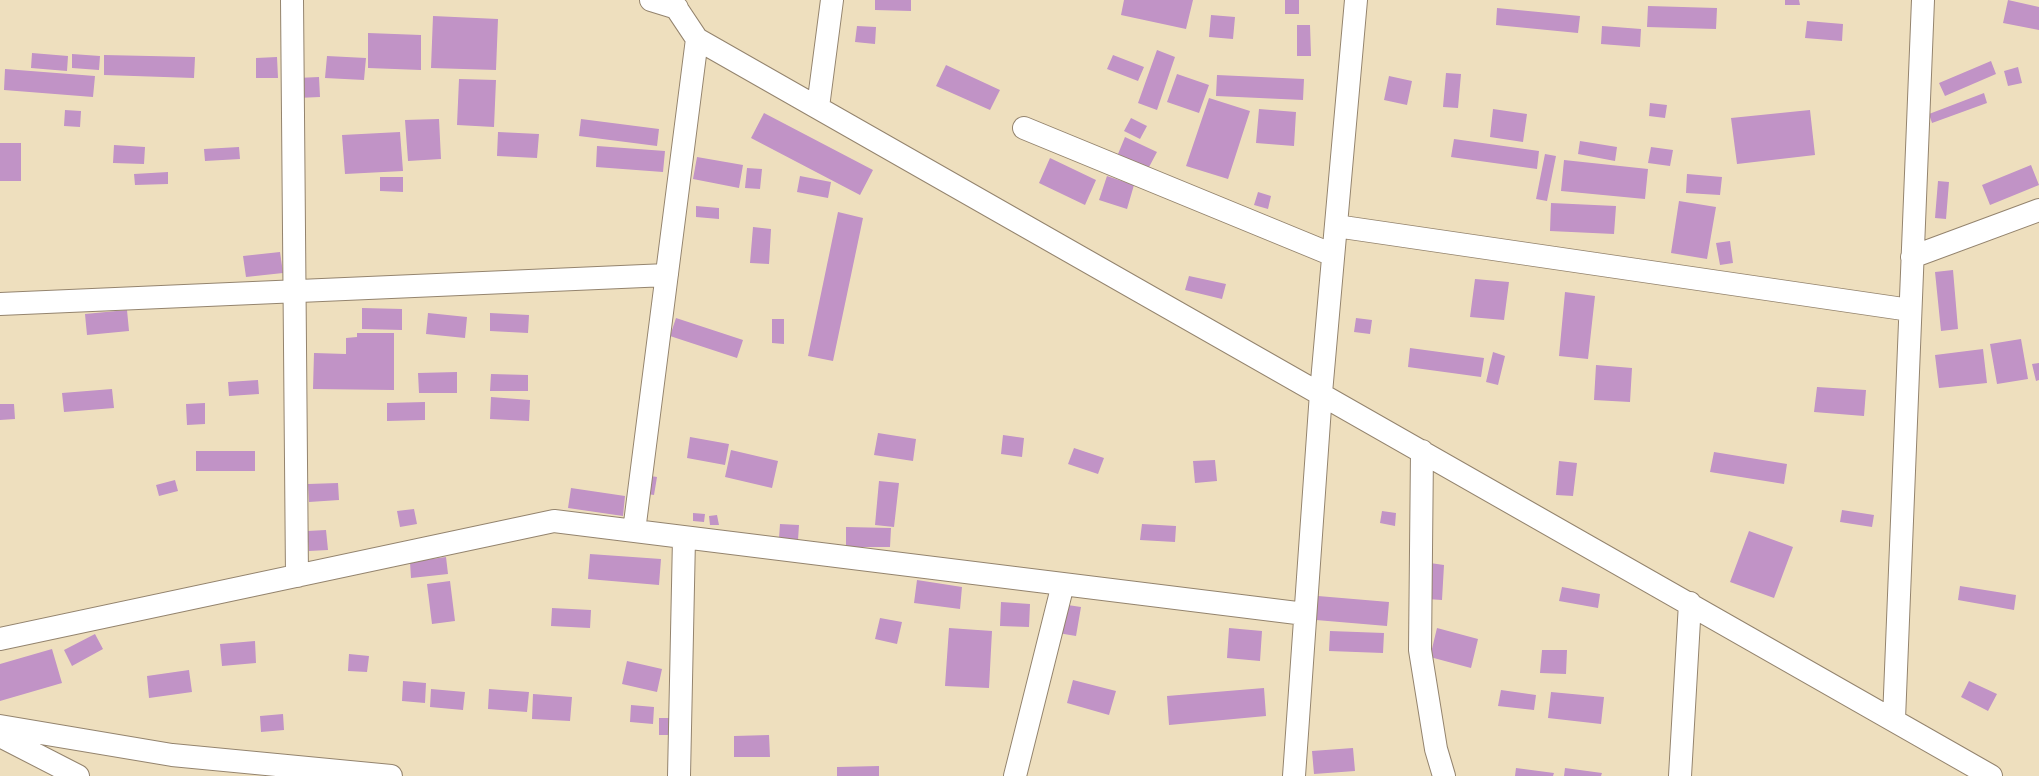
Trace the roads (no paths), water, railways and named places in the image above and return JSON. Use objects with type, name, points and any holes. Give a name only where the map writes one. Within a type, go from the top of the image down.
[{"type":"street","points":[[292,0],[297,576]]},
{"type":"street","points":[[652,0],[674,4],[698,39],[1894,719],[1991,776]]},
{"type":"street","points":[[818,107],[832,0]]},
{"type":"street","points":[[1294,776],[1321,394],[1356,0]]},
{"type":"street","points":[[1894,719],[1923,0]]},
{"type":"street","points":[[634,531],[698,39]]},
{"type":"street","points":[[1024,128],[1334,254]]},
{"type":"street","points":[[1912,257],[2039,210]]},
{"type":"street","points":[[1336,226],[1910,310]]},
{"type":"street","points":[[0,304],[667,275]]},
{"type":"street","points":[[1422,451],[1420,650],[1436,749],[1444,776]]},
{"type":"street","points":[[0,639],[554,521],[1305,614]]},
{"type":"street","points":[[679,776],[684,538]]},
{"type":"street","points":[[1015,776],[1063,584]]},
{"type":"street","points":[[1680,776],[1690,603]]},
{"type":"street","points":[[0,726],[172,755],[391,776]]},
{"type":"street","points":[[0,736],[78,776]]}]
